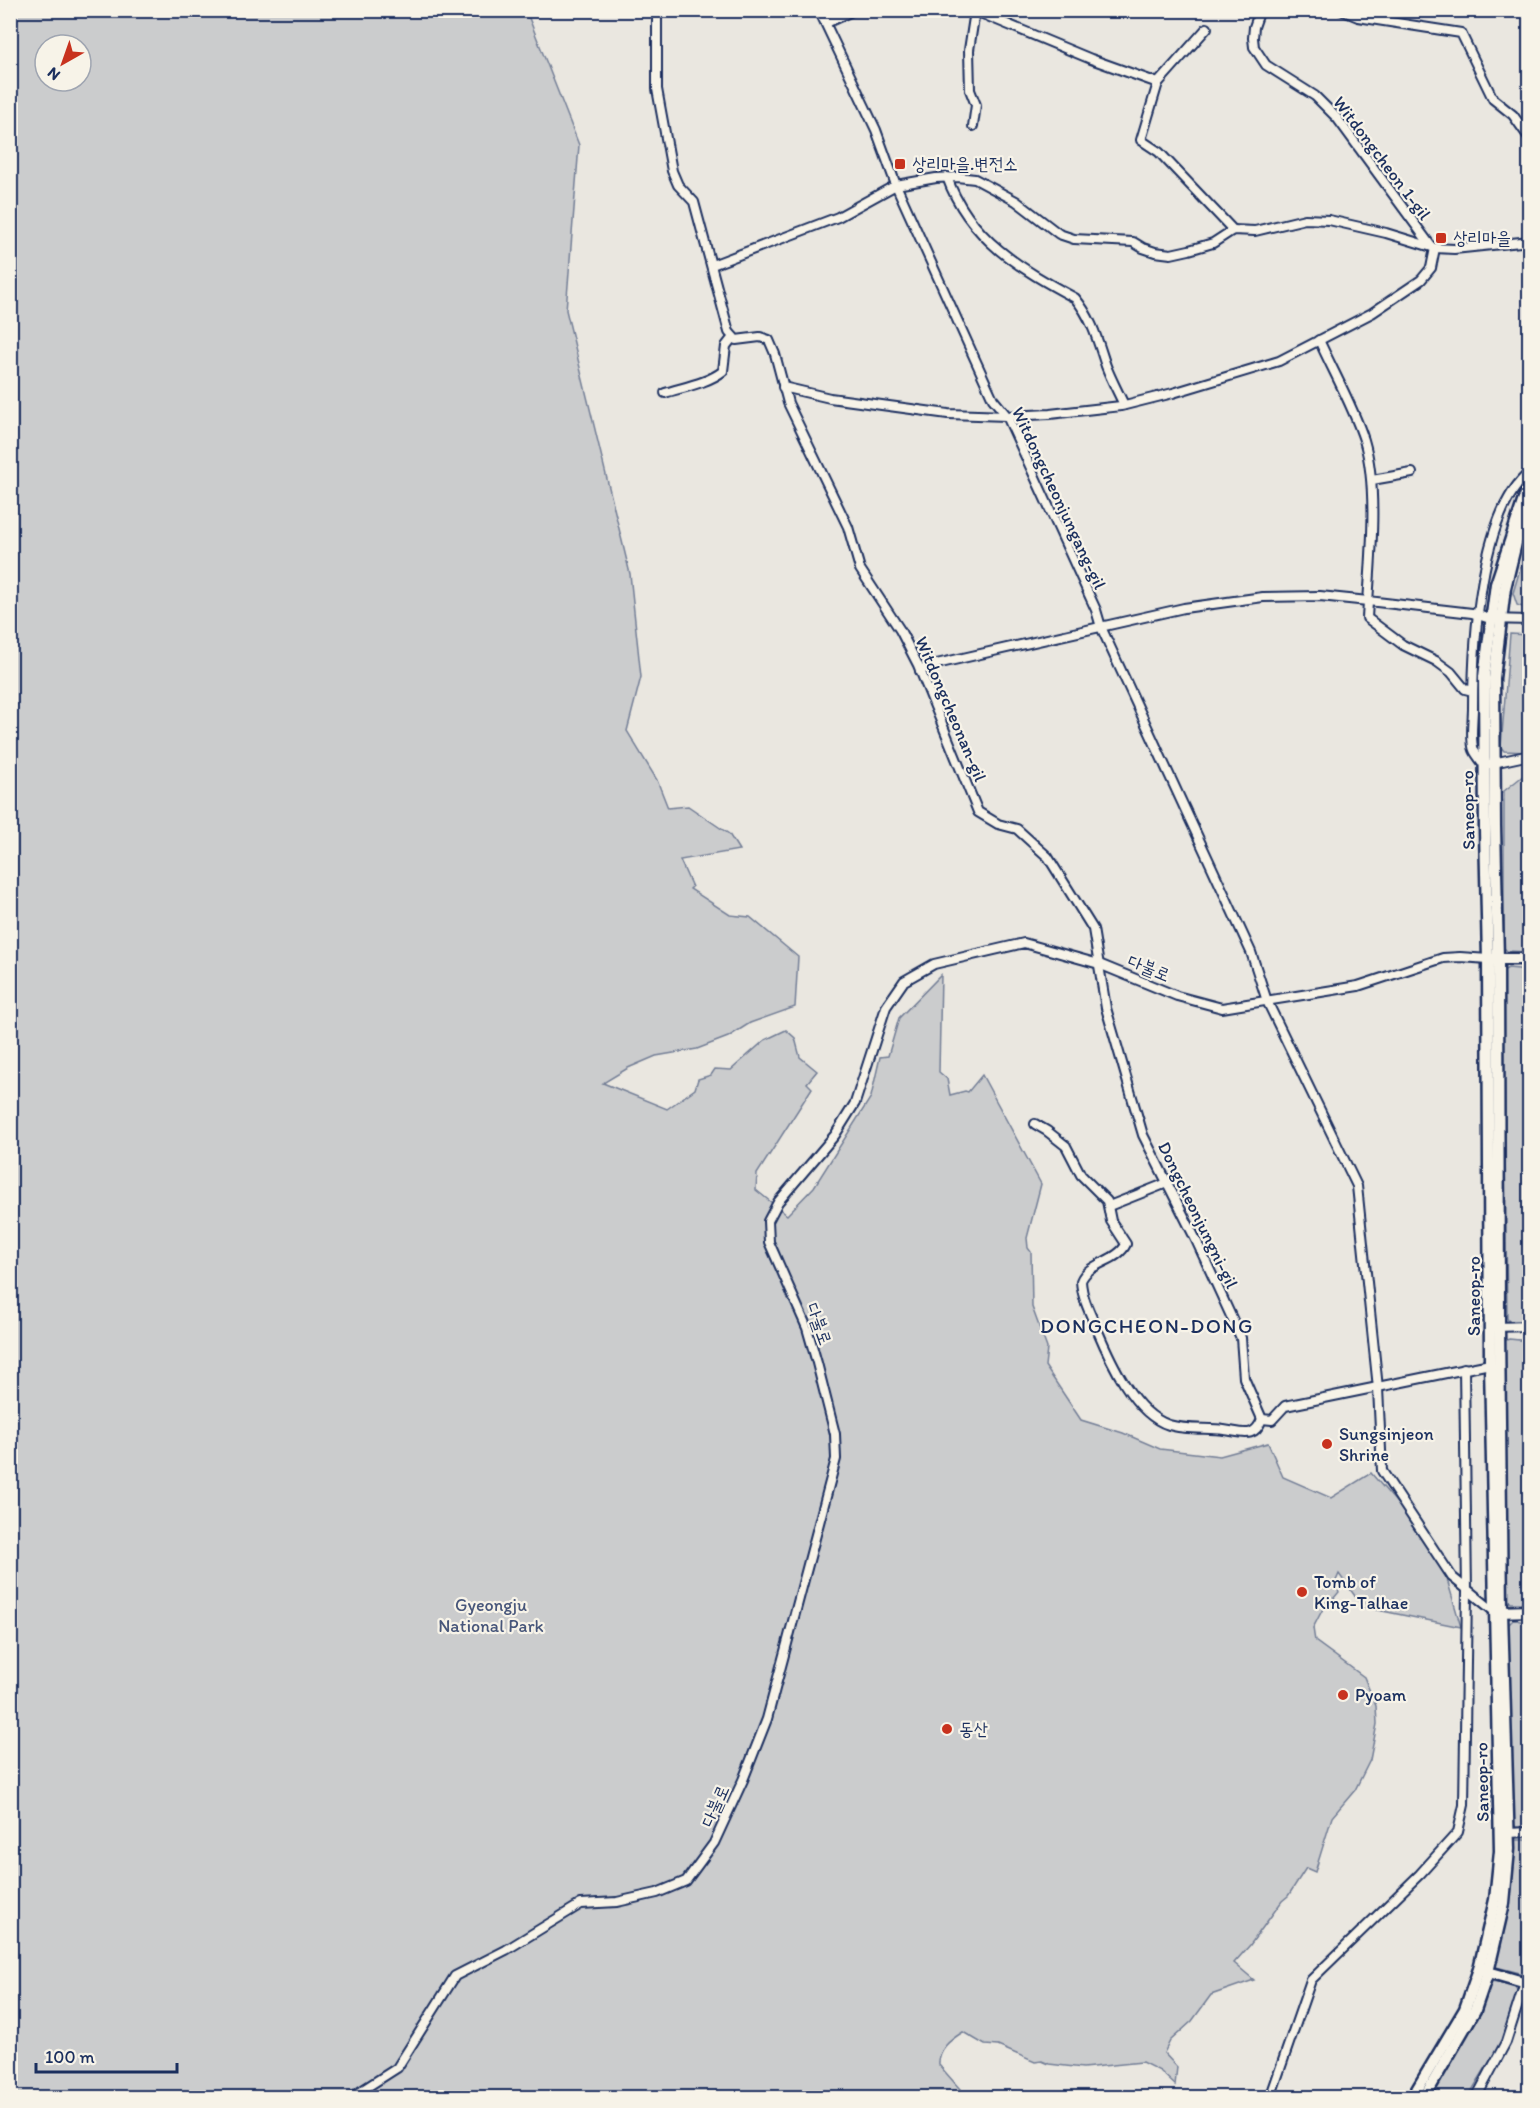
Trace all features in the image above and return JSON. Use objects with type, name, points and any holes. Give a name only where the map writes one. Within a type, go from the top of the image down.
[{"type":"street","points":[[657,10],[657,89],[672,171],[678,185],[694,202],[729,332],[733,337],[726,346],[723,371],[700,382],[665,393]]},
{"type":"street","name":"Witdongcheonjungang-gil","points":[[819,10],[876,130],[896,185],[993,399],[1007,416],[1096,610],[1101,627],[1251,952],[1267,1000],[1357,1186],[1378,1388],[1382,1471],[1452,1577],[1467,1591],[1498,1612]]},
{"type":"street","points":[[826,23],[854,10]]},
{"type":"street","name":"Witdongcheon 1-gil","points":[[1260,10],[1253,38],[1254,47],[1260,57],[1272,71],[1315,96],[1337,118],[1433,247]]},
{"type":"street","points":[[1341,10],[1358,17],[1461,33],[1493,99],[1514,114],[1530,139]]},
{"type":"street","points":[[973,126],[976,105],[970,90],[969,50],[974,11],[1091,59],[1158,83]]},
{"type":"street","points":[[1207,28],[1158,83],[1142,140],[1159,152],[1233,230]]},
{"type":"street","points":[[712,265],[838,217],[896,185],[946,177],[975,179],[1016,201],[1059,234],[1074,239],[1133,242],[1143,248],[1171,254],[1213,243],[1233,230],[1255,231],[1305,219],[1329,220],[1433,247],[1454,249],[1530,241]]},
{"type":"street","points":[[946,177],[965,213],[988,242],[1012,262],[1076,298],[1098,339],[1107,368],[1124,405]]},
{"type":"street","points":[[783,387],[830,398],[948,414],[1007,416],[1050,414],[1124,405],[1173,393],[1279,361],[1372,313],[1421,280],[1431,268],[1433,247]]},
{"type":"street","name":"Witdongcheonan-gil","points":[[733,337],[736,340],[760,337],[769,340],[783,387],[817,465],[848,527],[861,569],[900,630],[920,671],[978,812],[998,824],[1017,829],[1048,857],[1093,929],[1099,964]]},
{"type":"street","points":[[1319,340],[1359,426],[1365,442],[1372,480],[1367,618],[1403,645],[1436,661],[1451,672],[1465,689],[1473,691]]},
{"type":"street","points":[[1530,472],[1520,480],[1503,509],[1481,583],[1473,691],[1473,749],[1489,764],[1530,755]]},
{"type":"street","points":[[1372,480],[1412,473]]},
{"type":"street","name":"Saneop-ro","points":[[1495,618],[1496,584],[1530,481]]},
{"type":"street","name":"Saneop-ro","points":[[1483,1971],[1495,1900],[1500,1851],[1493,959],[1489,764],[1484,677],[1495,618],[1516,543],[1530,507]]},
{"type":"street","points":[[920,671],[932,665],[1184,608],[1263,597],[1320,596],[1368,600],[1530,621]]},
{"type":"street","name":"다불로","points":[[350,2097],[397,2068],[455,1976],[506,1950],[581,1904],[617,1902],[657,1893],[686,1881],[714,1843],[767,1719],[836,1459],[835,1434],[818,1363],[807,1328],[769,1242],[768,1221],[778,1202],[835,1135],[855,1103],[886,1006],[904,981],[934,964],[1024,943],[1099,964],[1177,996],[1222,1008],[1358,986],[1443,958],[1493,959]]},
{"type":"street","points":[[1493,959],[1530,959]]},
{"type":"street","name":"Dongcheonjungni-gil","points":[[1099,964],[1106,1008],[1143,1136],[1196,1240],[1241,1338],[1244,1378],[1262,1419]]},
{"type":"street","points":[[1035,1124],[1066,1146],[1081,1175],[1102,1195],[1109,1206],[1111,1221],[1125,1240],[1126,1246],[1111,1258],[1087,1271],[1081,1281],[1081,1289],[1119,1377],[1154,1417],[1170,1426],[1204,1427],[1249,1433],[1259,1427],[1262,1419],[1272,1420],[1285,1406],[1490,1364]]},
{"type":"street","points":[[1109,1206],[1167,1183]]},
{"type":"street","points":[[1495,1327],[1530,1326]]},
{"type":"street","name":"Saneop-ro","points":[[1421,2095],[1483,1971],[1504,1903],[1508,1833],[1490,1364],[1495,1327]]},
{"type":"street","points":[[1270,2097],[1311,1980],[1420,1874],[1458,1832],[1464,1805],[1467,1591],[1464,1368]]},
{"type":"street","points":[[1498,1612],[1530,1611]]},
{"type":"street","points":[[1508,1833],[1530,1832]]},
{"type":"street","points":[[1476,2097],[1506,2042],[1527,1984],[1530,1967]]},
{"type":"street","points":[[1483,1971],[1527,1984]]},
{"type":"green space","name":"Gyeongju National Park","points":[[11,11],[516,11],[529,18],[579,145],[566,310],[630,574],[641,677],[627,731],[657,780],[668,808],[688,806],[729,834],[739,850],[680,860],[692,887],[690,889],[730,915],[750,917],[798,957],[795,1007],[750,1023],[728,1037],[697,1049],[656,1056],[628,1068],[603,1083],[667,1109],[695,1089],[698,1079],[711,1075],[715,1069],[731,1070],[765,1040],[786,1030],[795,1038],[800,1057],[817,1071],[807,1083],[812,1088],[757,1174],[756,1190],[787,1215],[814,1187],[871,1097],[880,1057],[888,1056],[899,1018],[941,975],[939,1072],[947,1079],[950,1095],[968,1092],[982,1075],[1041,1184],[1027,1238],[1031,1252],[1032,1307],[1047,1348],[1045,1366],[1081,1420],[1123,1433],[1160,1449],[1220,1456],[1268,1443],[1283,1477],[1331,1498],[1371,1473],[1439,1552],[1461,1627],[1363,1607],[1339,1574],[1335,1583],[1339,1592],[1327,1601],[1313,1628],[1315,1641],[1364,1677],[1376,1706],[1377,1724],[1370,1760],[1355,1790],[1332,1817],[1315,1872],[1306,1868],[1288,1896],[1234,1963],[1254,1980],[1211,1995],[1192,2021],[1170,2041],[1164,2053],[1177,2067],[1175,2085],[1160,2071],[1142,2062],[1083,2068],[1042,2061],[1035,2062],[998,2046],[985,2045],[963,2032],[949,2042],[940,2054],[939,2065],[967,2097],[11,2098]]},
{"type":"green space","points":[[1529,539],[1530,610],[1517,605],[1513,593]]},
{"type":"green space","points":[[1510,634],[1529,635],[1529,750],[1527,752],[1504,751],[1501,747]]},
{"type":"green space","points":[[1529,771],[1529,952],[1507,951],[1504,948],[1504,791]]},
{"type":"green space","points":[[1508,968],[1529,970],[1529,1322],[1509,1322],[1507,1318],[1503,971]]},
{"type":"green space","points":[[1509,1339],[1529,1341],[1529,1603],[1511,1603],[1508,1600],[1504,1341]]},
{"type":"green space","points":[[1514,1619],[1529,1624],[1529,1827],[1516,1827],[1512,1823],[1508,1625]]},
{"type":"green space","points":[[1512,1840],[1529,1840],[1529,1956],[1524,1974],[1496,1967],[1494,1964]]},
{"type":"green space","points":[[1491,1981],[1514,1985],[1518,1992],[1502,2041],[1468,2097],[1434,2097],[1432,2092]]},
{"type":"place","name":"상리마을.변전소","points":[[900,164]]},
{"type":"place","name":"상리마을","points":[[1441,238]]},
{"type":"place","name":"Sungsinjeon Shrine","points":[[1327,1444]]},
{"type":"place","name":"Tomb of King-Talhae","points":[[1302,1592]]},
{"type":"place","name":"Pyoam","points":[[1343,1695]]},
{"type":"place","name":"동산","points":[[947,1729]]},
{"type":"district","name":"DONGCHEON-DONG","points":[[1147,1326]]}]
